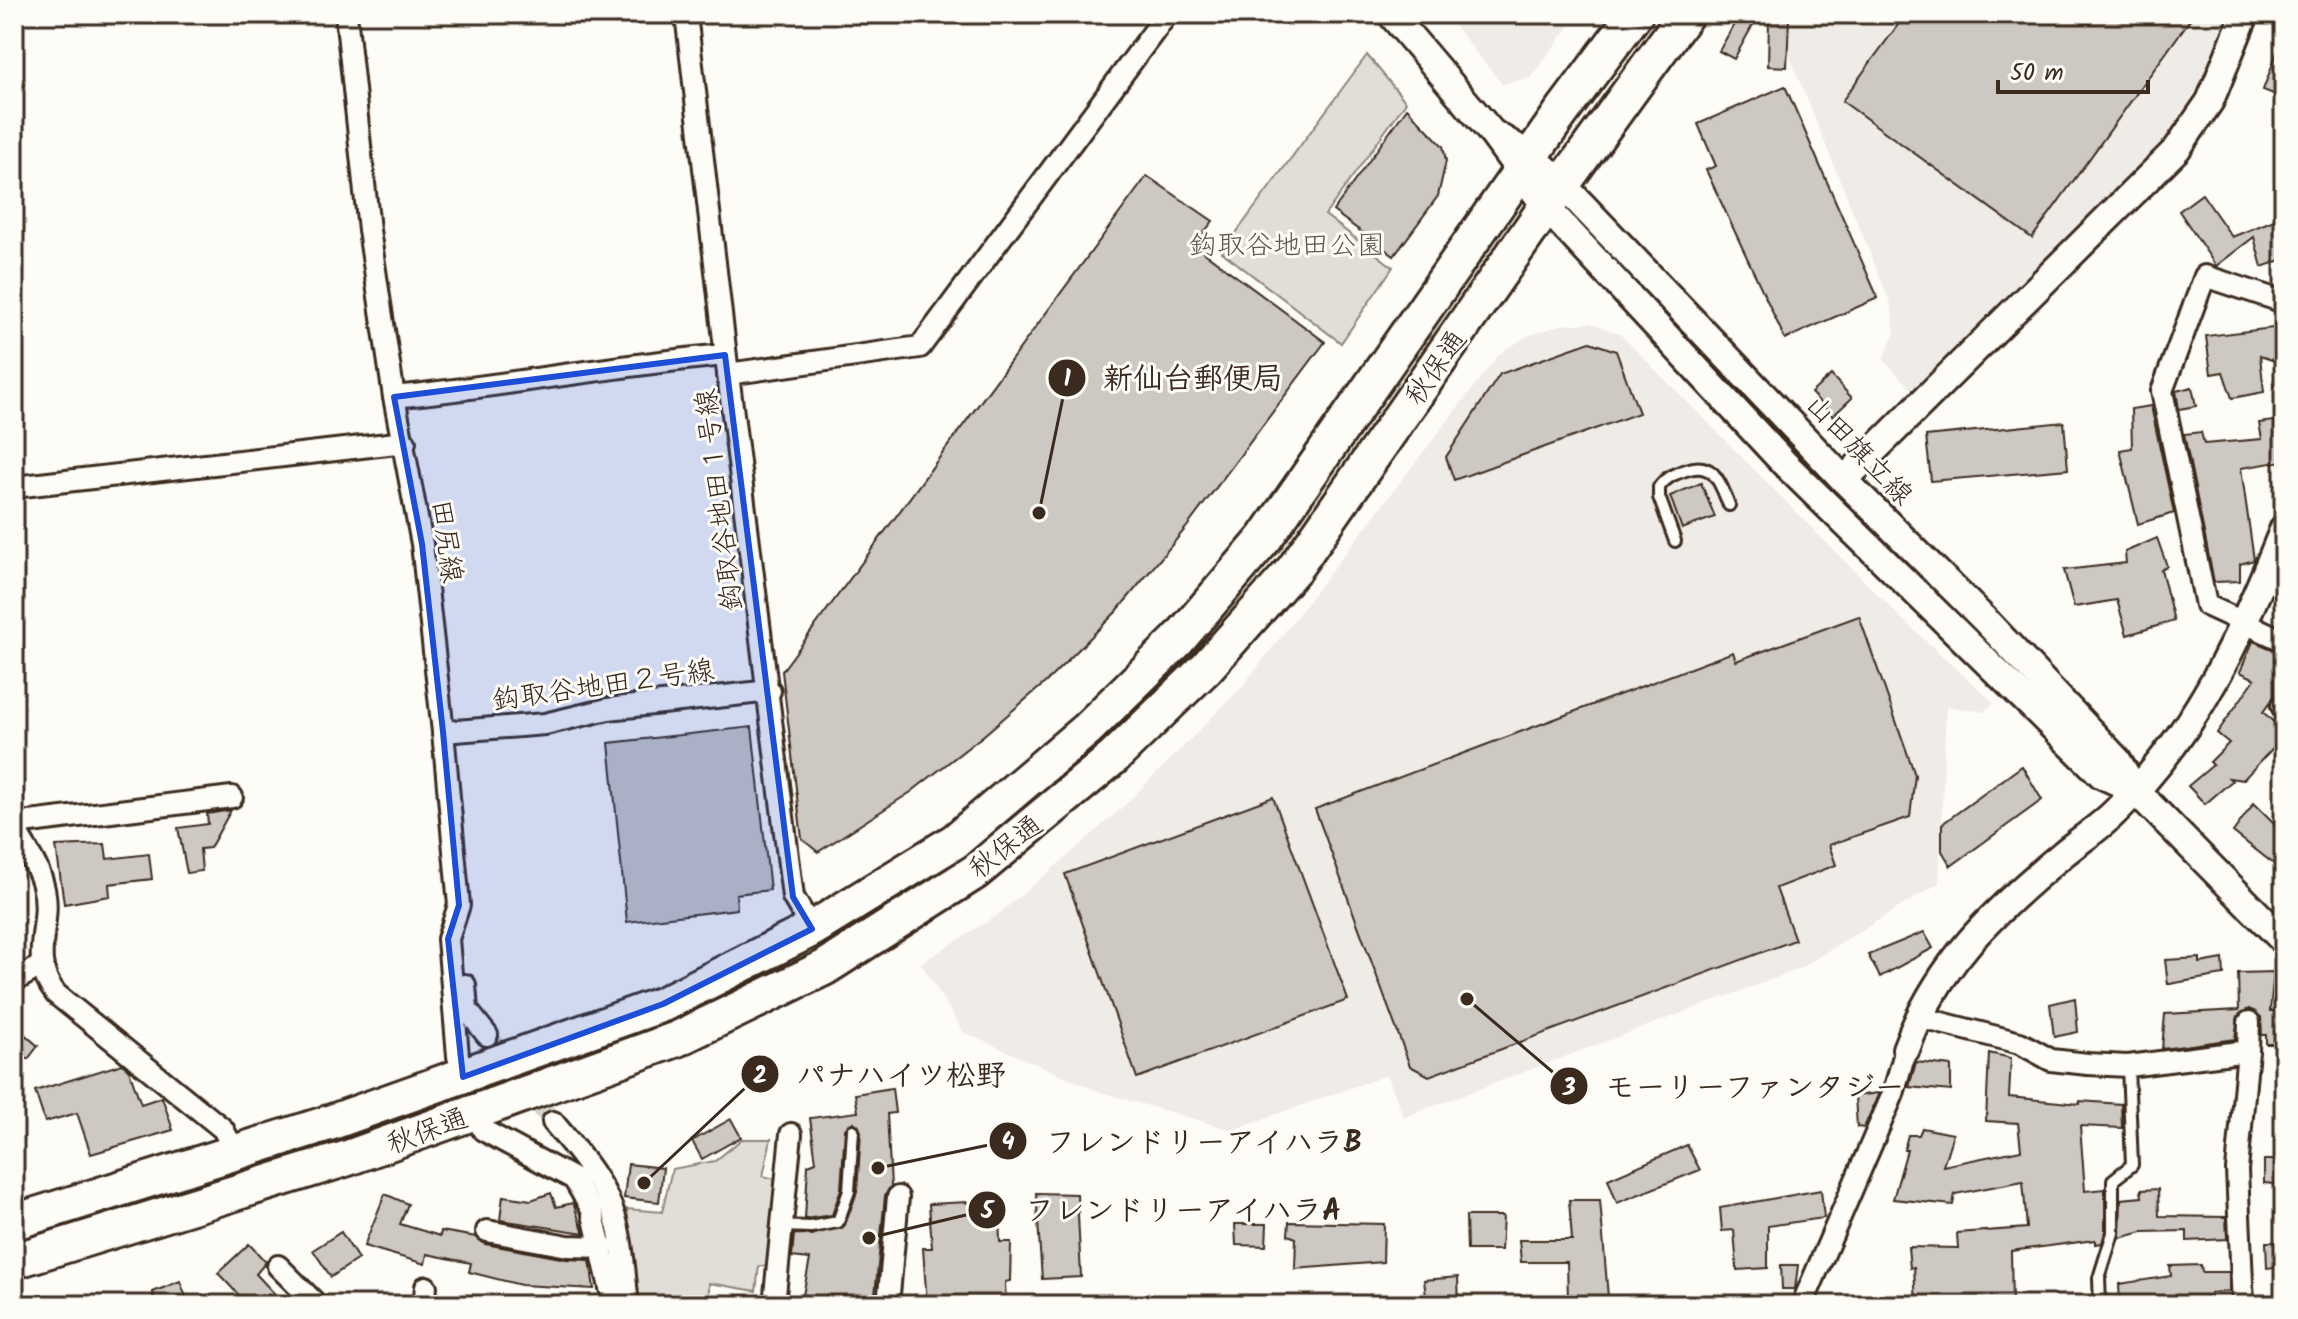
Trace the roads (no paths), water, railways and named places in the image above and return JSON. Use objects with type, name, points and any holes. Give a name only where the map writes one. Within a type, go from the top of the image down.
[{"type":"highway","name":"秋保通","points":[[14,1222],[236,1154],[463,1077],[663,1004],[812,929],[955,841],[1087,729],[1178,640],[1265,538],[1561,113],[1635,14]]},
{"type":"highway","name":"秋保通","points":[[14,1261],[345,1159],[677,1039],[824,968],[975,872],[1114,757],[1206,668],[1294,569],[1686,14]]},
{"type":"street","name":"田尻線","points":[[346,14],[369,230],[394,397],[422,544],[443,732],[459,905],[448,939],[457,1051],[463,1077]]},
{"type":"street","points":[[394,397],[494,387],[611,366],[727,364],[686,14]]},
{"type":"street","name":"鈎取谷地田１号線","points":[[812,929],[793,897],[770,691],[727,364],[920,347],[1167,14]]},
{"type":"street","name":"山田旗立線","points":[[1391,14],[1492,133],[1555,196],[1785,464],[2102,775],[2135,790]]},
{"type":"street","points":[[1844,480],[2177,149],[2210,101],[2245,14]]},
{"type":"street","name":"山田旗立線","points":[[1555,196],[1986,621],[2107,748],[2135,790],[2284,941]]},
{"type":"street","points":[[2284,302],[2205,276],[2162,391],[2206,605],[2284,641]]},
{"type":"street","points":[[14,487],[405,442]]},
{"type":"street","points":[[1802,1305],[1893,1094],[1918,1017],[1945,970],[1980,927],[2115,812],[2191,722],[2246,623],[2284,528]]},
{"type":"street","name":"鈎取谷地田２号線","points":[[443,732],[545,724],[608,709],[770,691]]},
{"type":"street","points":[[232,797],[14,826],[43,884],[45,904],[40,966],[56,994],[223,1129],[236,1154]]},
{"type":"street","points":[[459,905],[467,1010],[487,1035]]},
{"type":"street","points":[[14,981],[40,966]]},
{"type":"street","points":[[1918,1017],[2020,1043],[2051,1060],[2128,1066],[2248,1051]]},
{"type":"street","points":[[2243,1305],[2237,1170],[2249,1022]]},
{"type":"street","points":[[477,1112],[483,1130],[574,1179],[592,1210],[614,1305]]},
{"type":"street","points":[[553,1122],[588,1164],[609,1202],[628,1305]]},
{"type":"street","points":[[774,1305],[791,1134]]},
{"type":"street","points":[[888,1305],[898,1197]]},
{"type":"street","points":[[487,1231],[568,1246],[603,1247]]},
{"type":"street","points":[[278,1266],[317,1305]]},
{"type":"lane","points":[[1675,541],[1659,497],[1659,487],[1670,475],[1694,467],[1709,469],[1717,476],[1729,505]]},
{"type":"lane","points":[[2100,1305],[2099,1278],[2113,1233],[2113,1180],[2132,1165],[2128,1066]]},
{"type":"lane","points":[[782,1226],[811,1227],[838,1222],[849,1191],[853,1130]]},
{"type":"tunnel","points":[[487,1035],[553,1122]]},
{"type":"place","name":"新仙台郵便局","points":[[1039,513]]},
{"type":"place","name":"モーリーファンタジー","points":[[1467,999]]},
{"type":"place","name":"フレンドリーアイハラB","points":[[878,1168]]},
{"type":"place","name":"パナハイツ松野","points":[[644,1183]]},
{"type":"place","name":"フレンドリーアイハラA","points":[[869,1238]]},
{"type":"park label","name":"鈎取谷地田公園","points":[[1287,244]]}]
